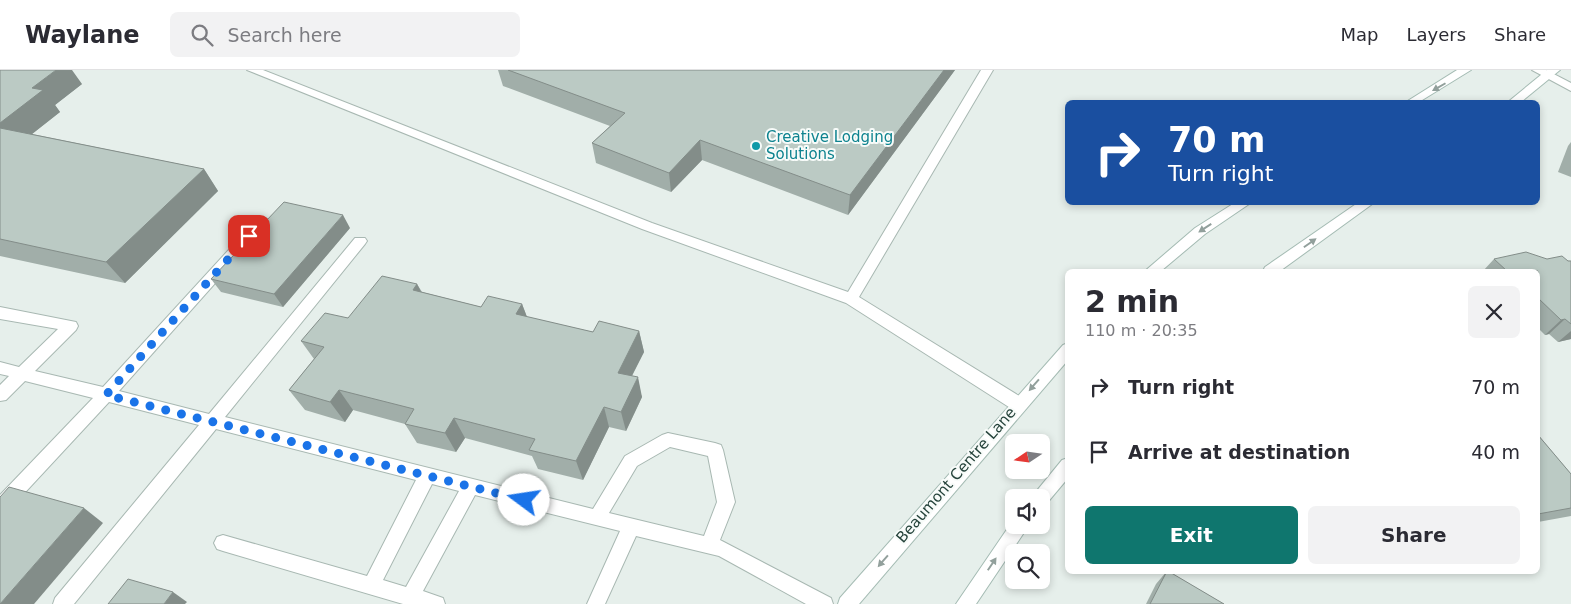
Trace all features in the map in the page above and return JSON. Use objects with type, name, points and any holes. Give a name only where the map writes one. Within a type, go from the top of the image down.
[{"type":"street","points":[[253,70],[646,226],[851,299],[1018,404]]},
{"type":"street","points":[[851,299],[987,70]]},
{"type":"street","points":[[1415,100],[1465,70]]},
{"type":"street","points":[[1516,100],[1546,72],[1571,88]]},
{"type":"street","points":[[1154,269],[1200,231],[1241,205]]},
{"type":"street","points":[[1273,269],[1365,205]]},
{"type":"street","points":[[0,507],[106,395],[262,222]]},
{"type":"street","points":[[62,604],[360,242]]},
{"type":"street","points":[[0,313],[71,326],[0,396]]},
{"type":"street","name":"Beaumont Centre Lane","points":[[847,604],[1018,404],[1065,352]]},
{"type":"street","points":[[0,368],[709,546],[722,550],[824,604]]},
{"type":"street","points":[[596,518],[631,461],[668,440],[715,450],[726,502],[709,546]]},
{"type":"street","points":[[1048,489],[1065,469]]},
{"type":"street","points":[[370,586],[427,476]]},
{"type":"street","points":[[410,597],[470,487]]},
{"type":"street","points":[[596,604],[631,527]]},
{"type":"street","points":[[965,604],[1014,534]]},
{"type":"street","points":[[223,543],[436,604]]},
{"type":"building","points":[[0,70],[56,70],[32,88],[43,90],[0,123]]},
{"type":"building","name":"Creative Lodging Solutions","points":[[508,70],[944,70],[850,195],[700,140],[669,173],[592,143],[625,113]]},
{"type":"building","points":[[0,128],[204,169],[106,262],[0,239]]},
{"type":"building","points":[[284,202],[343,215],[274,294],[211,279]]},
{"type":"building","points":[[1526,252],[1547,259],[1562,256],[1571,261],[1571,324],[1565,319],[1561,320],[1540,300],[1540,269],[1505,269],[1494,259]]},
{"type":"building","points":[[382,276],[417,284],[413,290],[481,307],[488,296],[522,304],[516,314],[593,332],[599,321],[639,331],[618,373],[638,377],[621,412],[604,407],[576,461],[529,450],[535,439],[454,418],[445,433],[405,424],[414,409],[339,390],[330,402],[289,390],[324,347],[301,341],[325,313],[348,318]]},
{"type":"building","points":[[1540,437],[1571,474],[1571,508],[1540,514]]},
{"type":"building","points":[[9,487],[84,508],[0,604],[0,497]]},
{"type":"building","points":[[1165,574],[1173,574],[1224,604],[1150,604]]},
{"type":"building","points":[[128,579],[173,592],[164,604],[108,604]]},
{"type":"place","name":"Creative Lodging Solutions","points":[[756,146]]},
{"type":"route","points":[[249,236],[106,395],[524,500]]}]
